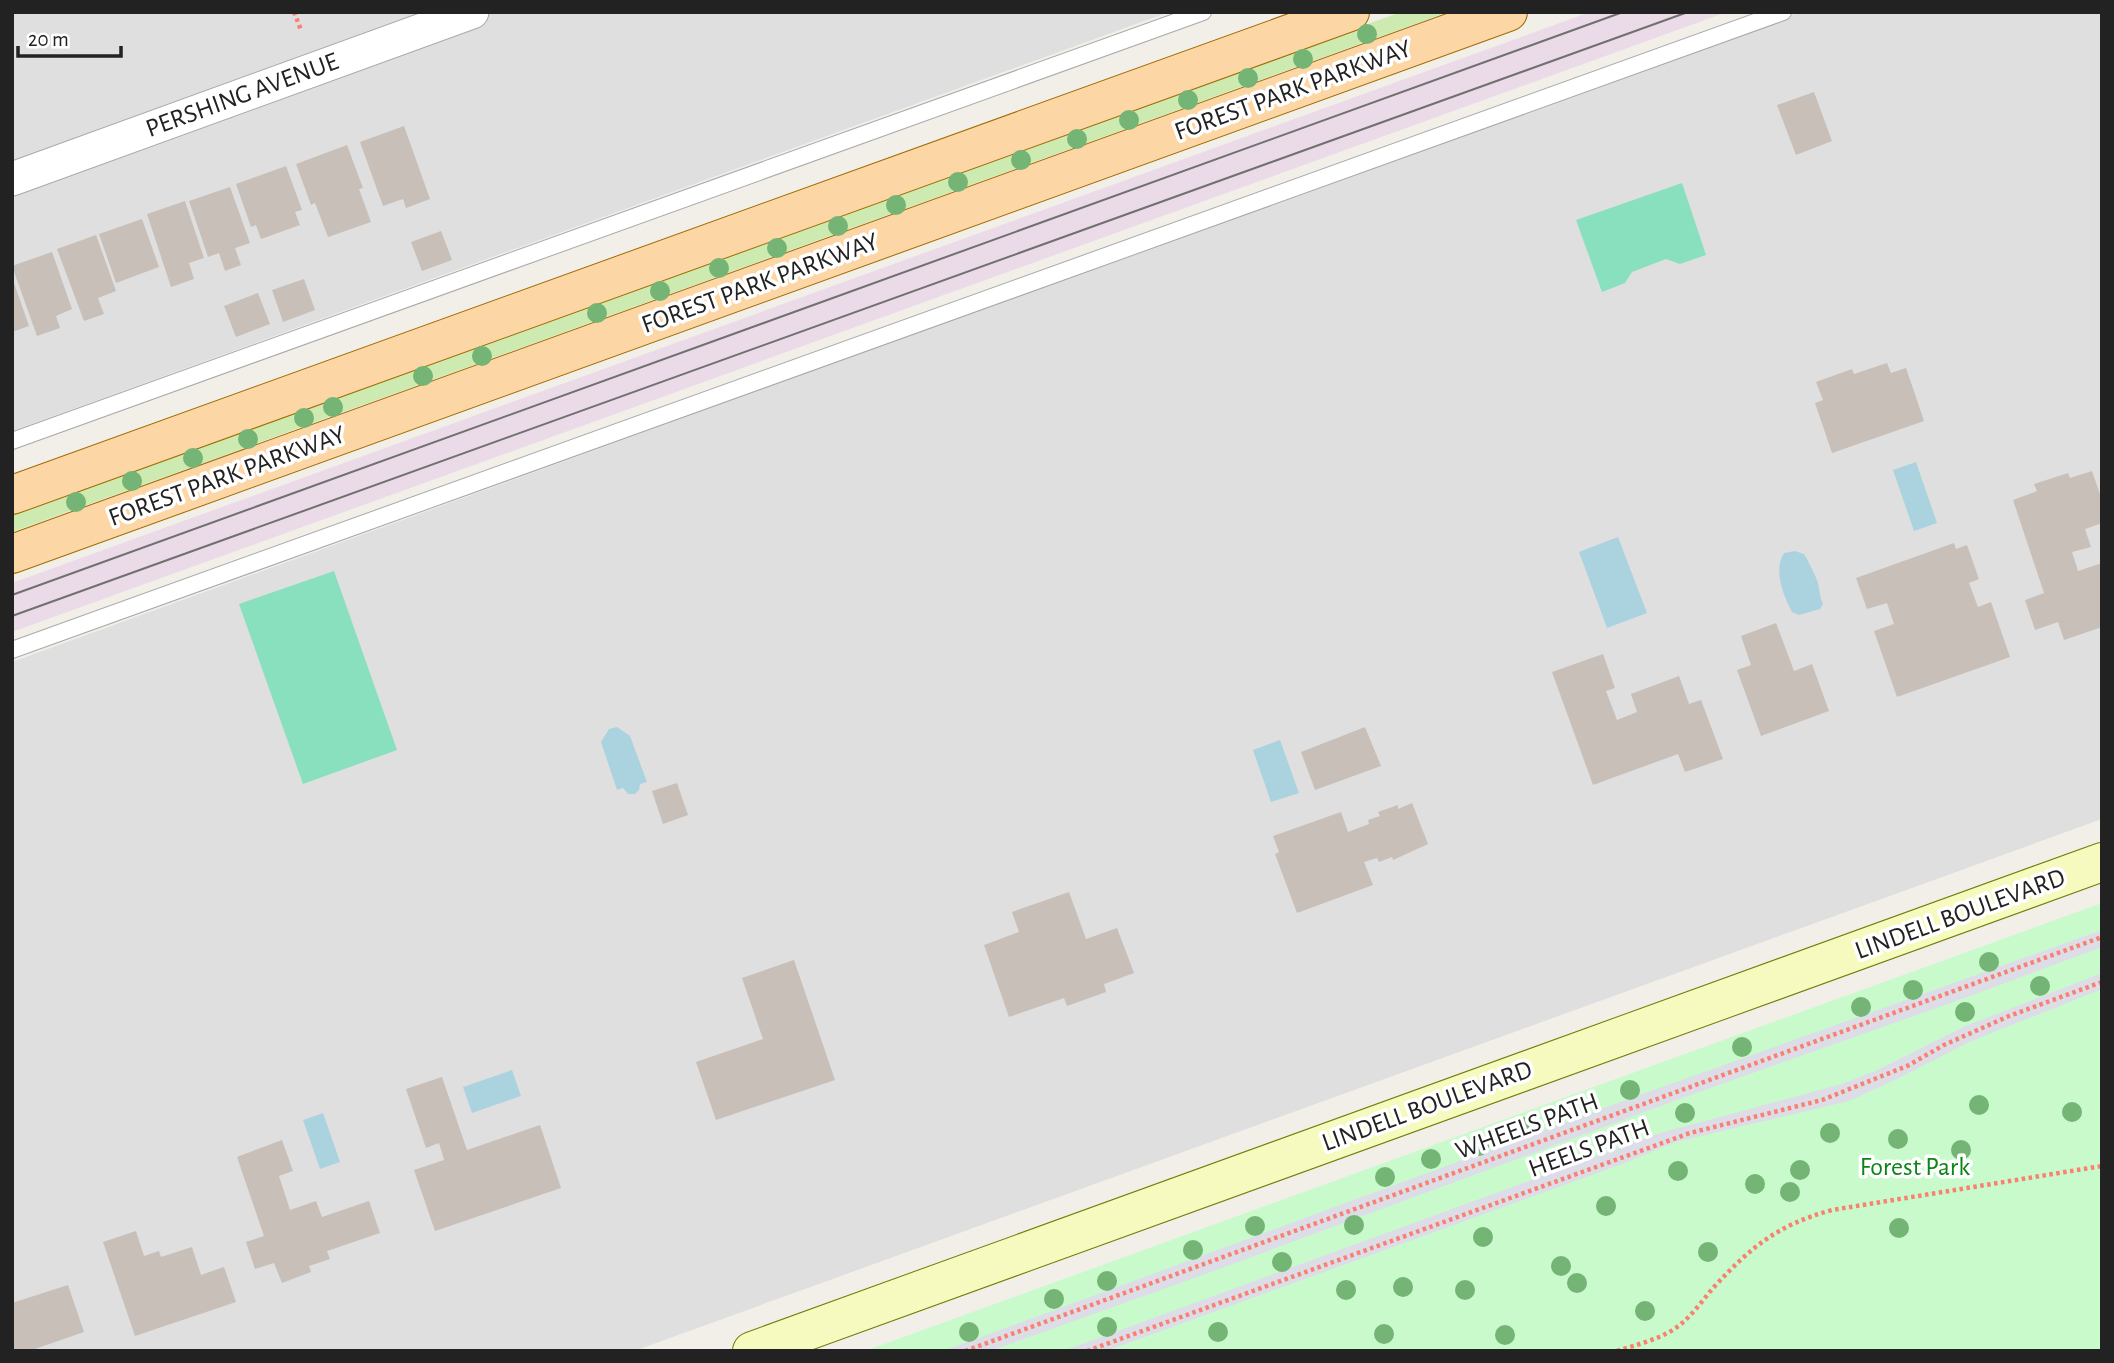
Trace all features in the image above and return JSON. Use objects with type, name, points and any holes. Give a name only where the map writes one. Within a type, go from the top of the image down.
[{"type":"main road","name":"FOREST PARK PARKWAY","points":[[12,495],[1350,12]]},
{"type":"main road","name":"FOREST PARK PARKWAY","points":[[12,554],[1508,12]]},
{"type":"main road","name":"LINDELL BOULEVARD","points":[[752,1351],[2102,862]]},
{"type":"street","name":"PERSHING AVENUE","points":[[12,179],[472,12]]},
{"type":"lane","points":[[12,441],[1203,12]]},
{"type":"lane","points":[[12,650],[1783,12]]},
{"type":"path","points":[[294,12],[301,30]]},
{"type":"path","name":"WHEELS PATH","points":[[965,1351],[2102,937]]},
{"type":"path","name":"HEELS PATH","points":[[1087,1351],[1690,1133],[1822,1100],[1907,1066],[1944,1045],[2008,1016],[2102,982]]},
{"type":"path","points":[[1617,1351],[1665,1334],[1681,1325],[1750,1252],[1774,1232],[1802,1218],[1832,1210],[2102,1166]]},
{"type":"shaded area","points":[[12,12],[1169,12],[12,431]]},
{"type":"shaded area","points":[[1590,12],[1727,12],[12,632],[12,583]]},
{"type":"shaded area","points":[[1800,12],[2102,12],[2102,819],[634,1351],[12,1351],[12,662]]},
{"type":"shaded area","points":[[2102,930],[2102,947],[1208,1273],[990,1351],[943,1351],[1634,1097]]},
{"type":"shaded area","points":[[2102,973],[2102,989],[1969,1042],[1849,1101],[1676,1142],[1106,1351],[1063,1351],[1660,1133],[1842,1084],[1875,1071],[1963,1027]]},
{"type":"green space","points":[[1401,12],[1448,12],[12,532],[12,514]]},
{"type":"green space","points":[[1682,183],[1706,255],[1680,264],[1666,259],[1632,272],[1625,283],[1602,292],[1576,220]]},
{"type":"green space","points":[[334,571],[397,750],[303,784],[239,604]]},
{"type":"green space","name":"Forest Park","points":[[2102,903],[2102,1351],[865,1351]]},
{"type":"water","points":[[1916,462],[1937,523],[1914,531],[1893,470]]},
{"type":"water","points":[[1618,537],[1647,613],[1607,628],[1579,552]]},
{"type":"water","points":[[1795,551],[1804,554],[1807,559],[1817,580],[1823,604],[1820,609],[1799,615],[1792,612],[1779,575],[1784,553]]},
{"type":"water","points":[[617,727],[630,736],[647,782],[640,784],[635,794],[628,794],[623,788],[617,790],[601,742],[609,729]]},
{"type":"water","points":[[1280,740],[1299,793],[1271,802],[1253,750]]},
{"type":"water","points":[[512,1070],[521,1096],[472,1113],[463,1087]]},
{"type":"water","points":[[323,1113],[340,1162],[320,1169],[303,1120]]},
{"type":"building","points":[[1814,92],[1832,141],[1796,155],[1777,105]]},
{"type":"building","points":[[404,126],[430,199],[406,208],[403,199],[383,206],[360,142]]},
{"type":"building","points":[[347,145],[363,188],[359,189],[371,222],[328,237],[315,203],[311,205],[296,164]]},
{"type":"building","points":[[286,166],[302,210],[295,212],[300,225],[261,239],[256,225],[251,227],[236,184]]},
{"type":"building","points":[[230,187],[250,243],[235,248],[241,265],[225,271],[219,253],[208,257],[189,201]]},
{"type":"building","points":[[185,201],[204,258],[189,263],[194,279],[171,287],[147,214]]},
{"type":"building","points":[[142,219],[159,267],[116,283],[99,234]]},
{"type":"building","points":[[441,231],[452,260],[422,271],[411,242]]},
{"type":"building","points":[[96,235],[116,291],[98,298],[104,314],[84,321],[57,249]]},
{"type":"building","points":[[52,252],[72,309],[56,316],[60,328],[37,336],[12,266]]},
{"type":"building","points":[[304,279],[315,310],[283,322],[272,290]]},
{"type":"building","points":[[12,281],[29,326],[12,332]]},
{"type":"building","points":[[258,293],[270,324],[236,337],[224,306]]},
{"type":"building","points":[[1887,363],[1891,373],[1906,368],[1924,421],[1832,453],[1815,403],[1823,400],[1816,382],[1852,369],[1854,374]]},
{"type":"building","points":[[2092,471],[2102,500],[2102,523],[2085,529],[2091,547],[2072,552],[2078,571],[2102,563],[2102,627],[2064,640],[2058,622],[2035,630],[2025,600],[2044,593],[2013,500],[2037,491],[2034,484],[2068,473],[2070,478]]},
{"type":"building","points":[[1954,543],[1956,549],[1967,545],[1979,579],[1969,583],[1978,607],[1991,602],[2010,657],[1897,697],[1874,631],[1894,624],[1887,603],[1867,609],[1856,578]]},
{"type":"building","points":[[1776,623],[1794,671],[1812,664],[1829,711],[1761,736],[1737,670],[1751,665],[1741,636]]},
{"type":"building","points":[[1603,654],[1615,688],[1606,691],[1617,720],[1637,712],[1631,694],[1679,676],[1689,704],[1701,700],[1723,759],[1685,772],[1678,754],[1593,785],[1552,672]]},
{"type":"building","points":[[1365,727],[1381,766],[1315,790],[1301,752]]},
{"type":"building","points":[[677,783],[688,815],[663,824],[652,791]]},
{"type":"building","points":[[1412,803],[1428,844],[1393,860],[1392,857],[1379,862],[1377,858],[1364,862],[1373,885],[1297,913],[1275,854],[1279,852],[1273,836],[1341,812],[1348,832],[1369,824],[1368,820],[1380,816],[1378,812],[1398,805],[1398,809]]},
{"type":"building","points":[[1069,892],[1086,939],[1117,928],[1134,973],[1104,984],[1106,992],[1067,1006],[1064,998],[1009,1017],[984,945],[1019,932],[1012,912]]},
{"type":"building","points":[[794,960],[835,1080],[716,1120],[696,1062],[763,1039],[742,978]]},
{"type":"building","points":[[442,1077],[467,1150],[540,1125],[561,1188],[435,1231],[414,1170],[444,1160],[439,1143],[426,1148],[406,1089]]},
{"type":"building","points":[[282,1140],[293,1171],[279,1176],[290,1210],[316,1201],[322,1217],[369,1201],[380,1233],[327,1251],[330,1259],[309,1266],[311,1272],[282,1283],[274,1263],[255,1269],[246,1242],[264,1236],[237,1157]]},
{"type":"building","points":[[136,1231],[144,1256],[159,1251],[161,1257],[192,1247],[201,1275],[224,1267],[236,1302],[135,1336],[103,1242]]},
{"type":"building","points":[[68,1285],[84,1332],[29,1351],[12,1351],[12,1303]]},
{"type":"tram line","points":[[12,595],[1623,12]]},
{"type":"tram line","points":[[12,616],[1688,12]]}]
